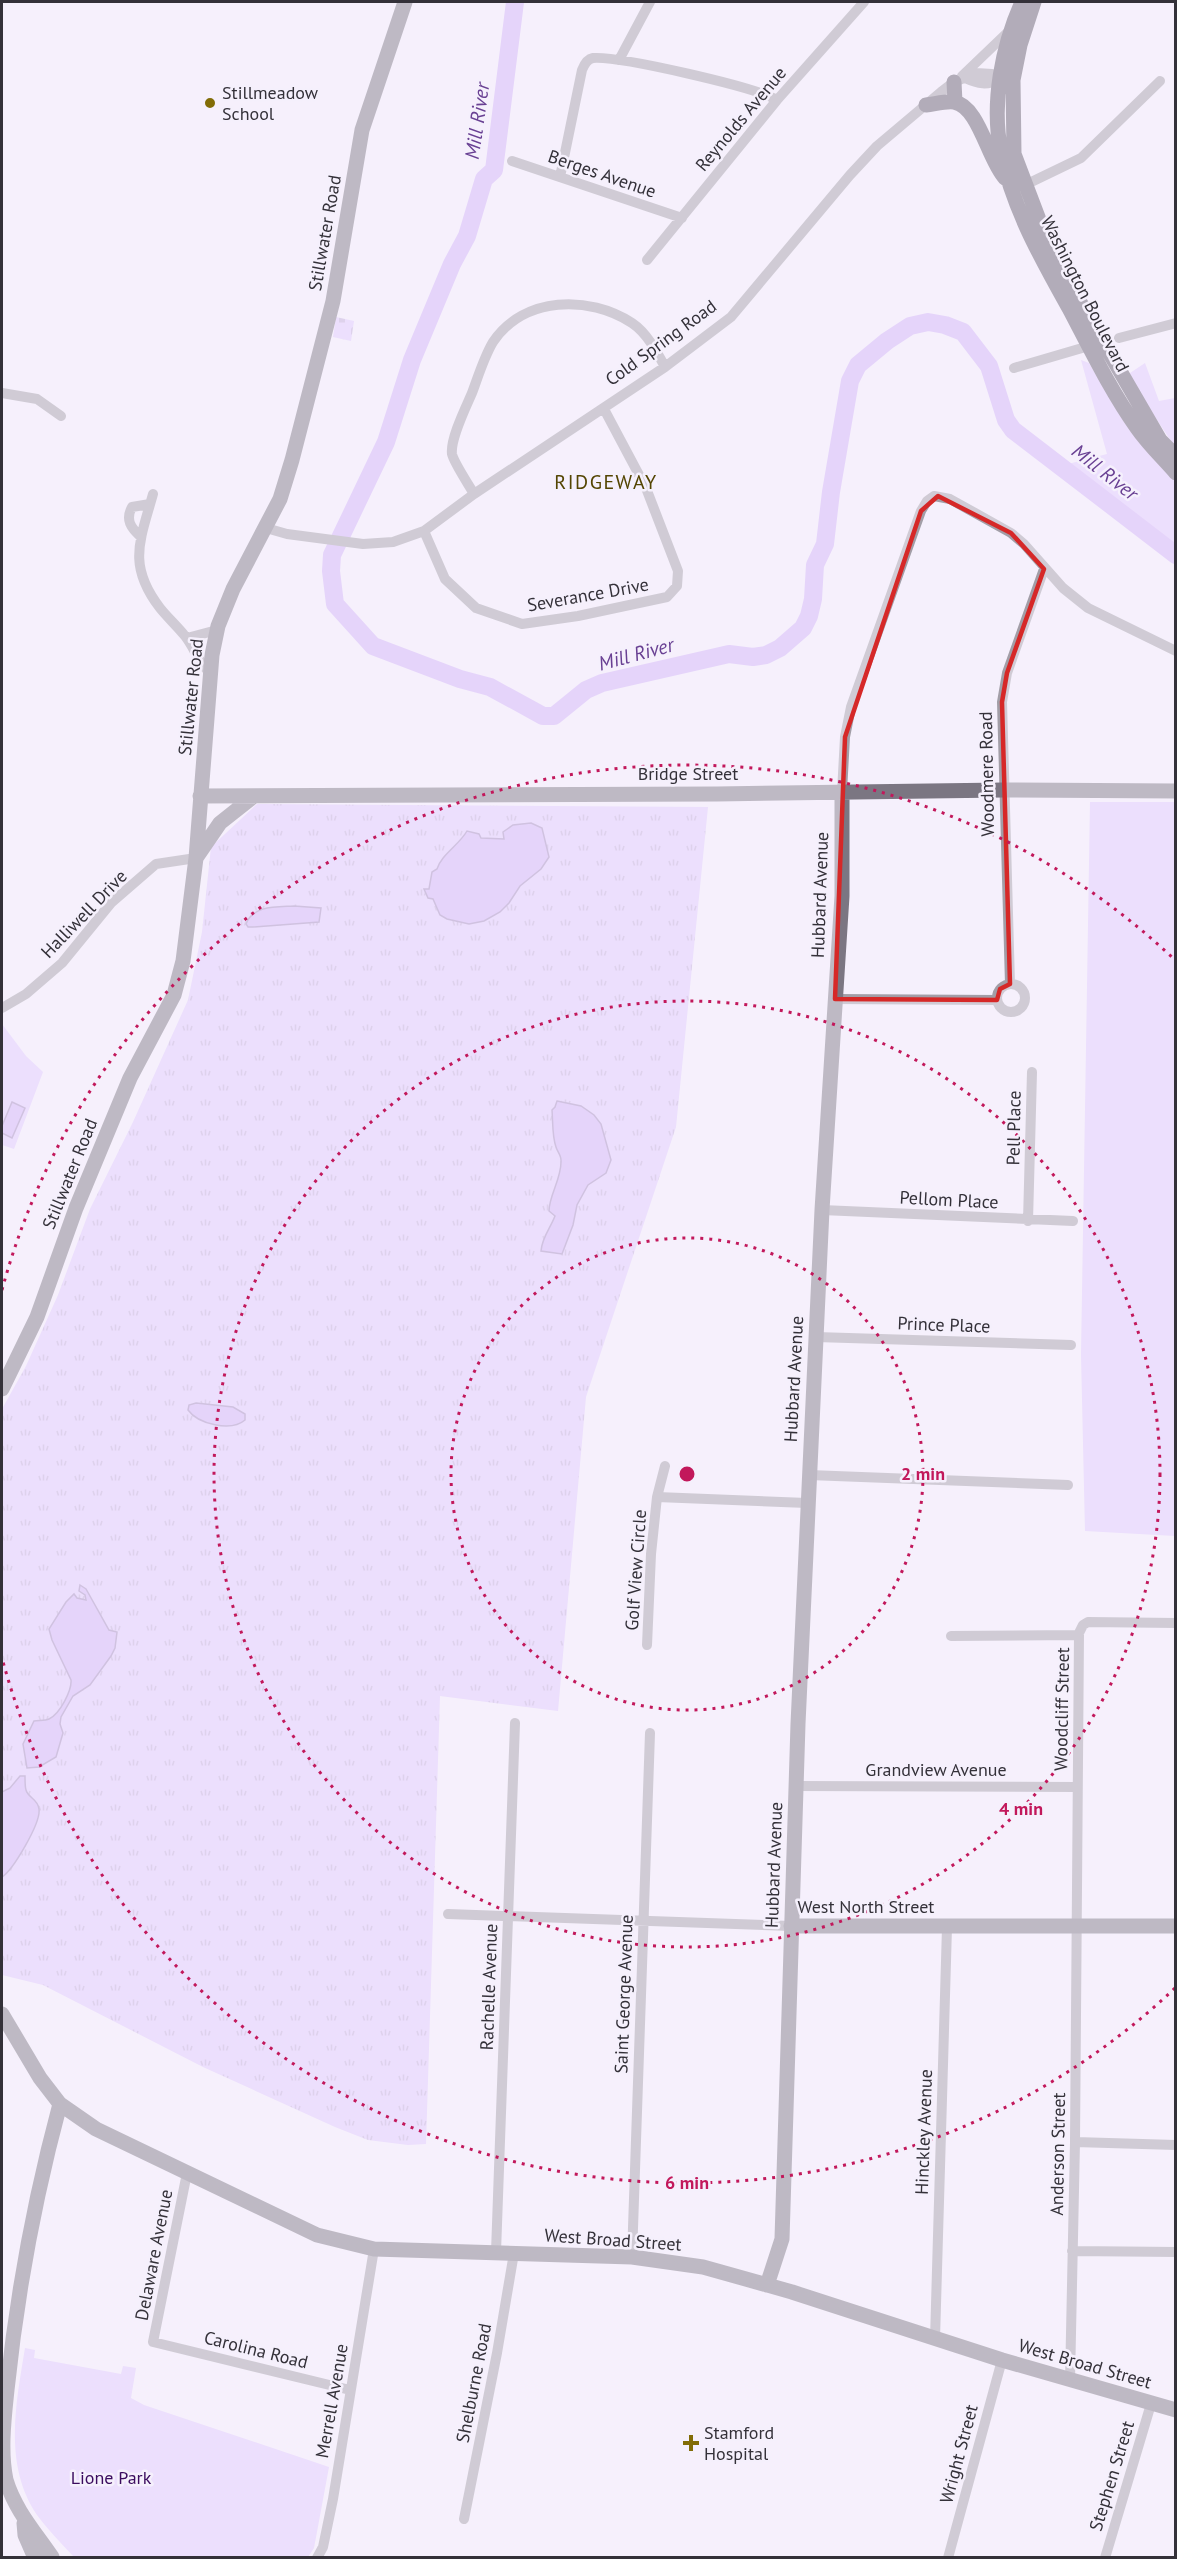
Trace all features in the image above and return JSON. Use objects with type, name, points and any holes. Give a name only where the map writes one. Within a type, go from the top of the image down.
[{"type":"main road","name":"Stillwater Road","points":[[2,1389],[37,1317],[76,1208],[130,1078],[174,995],[183,961],[196,858],[211,674],[217,630],[232,589],[280,499],[292,460],[333,301],[363,130],[405,2]]},
{"type":"main road","name":"Cold Spring Road","points":[[1006,80],[1009,31],[1022,2]]},
{"type":"main road","points":[[1006,80],[1034,2]]},
{"type":"main road","points":[[955,102],[959,80]]},
{"type":"main road","name":"Washington Boulevard","points":[[1006,80],[1001,150],[1052,254],[1160,440],[1176,456]]},
{"type":"main road","points":[[926,105],[955,102],[962,105],[972,114],[998,171],[1017,185]]},
{"type":"main road","name":"Washington Boulevard","points":[[1017,185],[1036,249],[1103,375],[1138,429],[1176,473]]},
{"type":"main road","name":"Bridge Street","points":[[201,796],[1003,790],[1176,791]]},
{"type":"main road","name":"Hubbard Avenue","points":[[767,2285],[782,2239],[807,1503],[822,1210],[842,896],[842,792]]},
{"type":"main road","points":[[196,858],[220,823],[254,796]]},
{"type":"main road","name":"West North Street","points":[[791,1926],[1076,1928],[1176,1926]]},
{"type":"main road","name":"West Broad Street","points":[[2,2014],[40,2078],[60,2104],[96,2129],[317,2235],[374,2249],[632,2257],[703,2267],[767,2285],[1002,2360],[1176,2410]]},
{"type":"main road","points":[[51,2557],[24,2520],[6,2481],[2,2452],[7,2340],[60,2104]]},
{"type":"main road","points":[[24,2520],[26,2535],[35,2558]]},
{"type":"street","points":[[619,60],[651,2]]},
{"type":"street","name":"Reynolds Avenue","points":[[647,260],[777,100],[864,2]]},
{"type":"street","name":"Cold Spring Road","points":[[266,528],[287,534],[363,544],[393,543],[424,531],[474,494],[665,367],[730,317],[849,175],[877,146],[959,80],[1009,31]]},
{"type":"street","points":[[560,177],[584,64],[591,58],[619,60],[727,84],[768,95],[777,100]]},
{"type":"street","points":[[959,80],[991,84],[1006,80]]},
{"type":"street","points":[[1017,185],[1081,158],[1160,81]]},
{"type":"street","name":"Berges Avenue","points":[[512,161],[682,218]]},
{"type":"street","points":[[474,494],[452,454],[458,425],[493,342],[518,317],[546,306],[570,304],[599,309],[633,324],[653,346],[665,367]]},
{"type":"street","points":[[1119,338],[1176,323]]},
{"type":"street","points":[[1014,368],[1089,346]]},
{"type":"street","points":[[2,393],[37,399],[61,416]]},
{"type":"street","name":"Severance Drive","points":[[424,531],[445,579],[476,608],[522,624],[578,616],[667,597],[677,586],[678,571],[646,488],[604,409]]},
{"type":"street","name":"Hubbard Avenue","points":[[842,792],[845,737],[851,707],[921,511],[930,498],[938,496],[950,499],[1011,533],[1024,544],[1044,569]]},
{"type":"street","points":[[141,537],[129,525],[128,514],[132,507],[152,499],[138,548],[138,565],[159,607],[187,638],[200,663],[211,674]]},
{"type":"street","points":[[1044,569],[1088,608],[1176,651]]},
{"type":"street","name":"Woodmere Road","points":[[835,999],[997,1000],[1001,1008],[1012,1012],[1020,1008],[1023,1003],[1024,994],[1018,987],[1010,984],[1002,702],[1007,673],[1044,569]]},
{"type":"street","points":[[187,638],[217,630]]},
{"type":"street","name":"Halliwell Drive","points":[[2,1008],[26,994],[62,963],[111,903],[156,864],[196,858]]},
{"type":"street","points":[[997,1000],[1000,990],[1010,984]]},
{"type":"street","name":"Pell Place","points":[[1028,1221],[1032,1072]]},
{"type":"street","name":"Pellom Place","points":[[822,1210],[1028,1221],[1073,1221]]},
{"type":"street","name":"Prince Place","points":[[816,1337],[1071,1345]]},
{"type":"street","name":"Golf View Circle","points":[[647,1645],[651,1554],[657,1497],[664,1466]]},
{"type":"street","points":[[809,1475],[1068,1485]]},
{"type":"street","points":[[657,1497],[807,1503]]},
{"type":"street","points":[[951,1636],[1079,1635],[1083,1625],[1088,1622],[1176,1623]]},
{"type":"street","name":"Woodcliff Street","points":[[1076,1928],[1079,1635]]},
{"type":"street","name":"Rachelle Avenue","points":[[496,2252],[515,1723]]},
{"type":"street","name":"Saint George Avenue","points":[[632,2257],[650,1733]]},
{"type":"street","name":"Grandview Avenue","points":[[796,1786],[1077,1787]]},
{"type":"street","name":"West North Street","points":[[448,1914],[791,1926]]},
{"type":"street","name":"Hinckley Avenue","points":[[935,2339],[947,1927]]},
{"type":"street","name":"Anderson Street","points":[[1070,2380],[1075,2142],[1076,1928]]},
{"type":"street","points":[[1075,2142],[1176,2145]]},
{"type":"street","name":"Delaware Avenue","points":[[153,2342],[186,2173]]},
{"type":"street","name":"Merrell Avenue","points":[[317,2558],[323,2547],[333,2499],[374,2249]]},
{"type":"street","points":[[1072,2251],[1176,2252]]},
{"type":"street","name":"Shelburne Road","points":[[464,2519],[514,2253]]},
{"type":"street","name":"Carolina Road","points":[[153,2342],[350,2390]]},
{"type":"street","name":"Wright Street","points":[[948,2558],[1002,2360]]},
{"type":"street","name":"Stephen Street","points":[[1105,2558],[1151,2404]]},
{"type":"highlighted area","points":[[938,496],[1011,533],[1044,569],[1007,673],[1002,702],[1010,984],[1000,989],[997,1000],[835,999],[845,737],[921,511]]},
{"type":"green space","points":[[336,317],[354,321],[351,341],[333,337]]},
{"type":"green space","points":[[1081,360],[1089,363],[1124,422],[1175,481],[1175,544],[1116,503],[1068,464],[1107,454]]},
{"type":"green space","points":[[1145,363],[1159,401],[1175,398],[1175,447],[1127,375]]},
{"type":"green space","points":[[1090,802],[1175,802],[1175,1536],[1085,1531],[1081,1355]]},
{"type":"green space","points":[[257,804],[708,807],[676,1127],[586,1397],[558,1711],[440,1696],[426,2144],[408,2145],[368,2140],[335,2127],[203,2067],[43,1985],[2,1975],[2,1409],[26,1366],[58,1295],[90,1209],[133,1122],[188,1000],[202,932],[211,847]]},
{"type":"green space","points":[[2,1024],[26,1056],[43,1072],[14,1149],[2,1145]]},
{"type":"green space","name":"Lione Park","points":[[25,2348],[35,2350],[34,2358],[121,2374],[123,2366],[136,2368],[131,2398],[144,2405],[329,2467],[314,2548],[308,2557],[74,2557],[37,2515],[26,2496],[20,2476],[15,2433],[18,2390]]},
{"type":"shaded area","points":[[531,823],[542,828],[549,857],[541,869],[520,886],[509,903],[500,912],[484,921],[469,924],[440,915],[433,899],[428,898],[424,889],[429,889],[432,872],[437,869],[442,859],[467,831],[479,834],[481,838],[504,839],[503,832],[513,825]]},
{"type":"shaded area","points":[[294,906],[321,908],[319,922],[253,927],[248,927],[246,924],[254,913],[260,910]]},
{"type":"shaded area","points":[[557,1101],[581,1106],[594,1115],[601,1124],[611,1160],[606,1173],[588,1185],[577,1205],[573,1225],[562,1254],[541,1251],[555,1216],[549,1211],[561,1167],[561,1158],[553,1129],[552,1110]]},
{"type":"shaded area","points":[[12,1102],[25,1108],[12,1138],[2,1133],[2,1126]]},
{"type":"shaded area","points":[[196,1403],[233,1407],[245,1414],[245,1420],[239,1424],[215,1425],[199,1419],[188,1410],[189,1405]]},
{"type":"shaded area","points":[[80,1585],[86,1589],[109,1630],[117,1632],[115,1648],[90,1685],[73,1696],[61,1717],[60,1724],[63,1733],[56,1757],[39,1767],[27,1768],[23,1744],[34,1721],[47,1720],[53,1716],[70,1690],[71,1680],[49,1629],[66,1602],[74,1594],[77,1598],[86,1600],[85,1595],[79,1591]]},
{"type":"shaded area","points":[[20,1776],[25,1776],[26,1790],[38,1806],[38,1816],[25,1846],[2,1877],[2,1792],[10,1788]]},
{"type":"waterway","name":"Mill River","points":[[515,2],[494,170],[484,179],[467,236],[452,264],[412,360],[386,442],[332,555],[331,571],[335,604],[373,646],[460,679],[490,687],[543,716],[554,716],[586,690],[602,683],[729,654],[753,657],[766,655],[780,648],[803,628],[809,616],[813,599],[815,565],[825,544],[831,492],[850,381],[858,365],[887,341],[910,326],[928,322],[963,332],[989,366],[1006,420],[1013,430],[1176,555]]},
{"type":"place","name":"Stillmeadow School","points":[[210,103]]},
{"type":"place","name":"Stamford Hospital","points":[[691,2443]]},
{"type":"district","name":"RIDGEWAY","points":[[606,482]]}]
